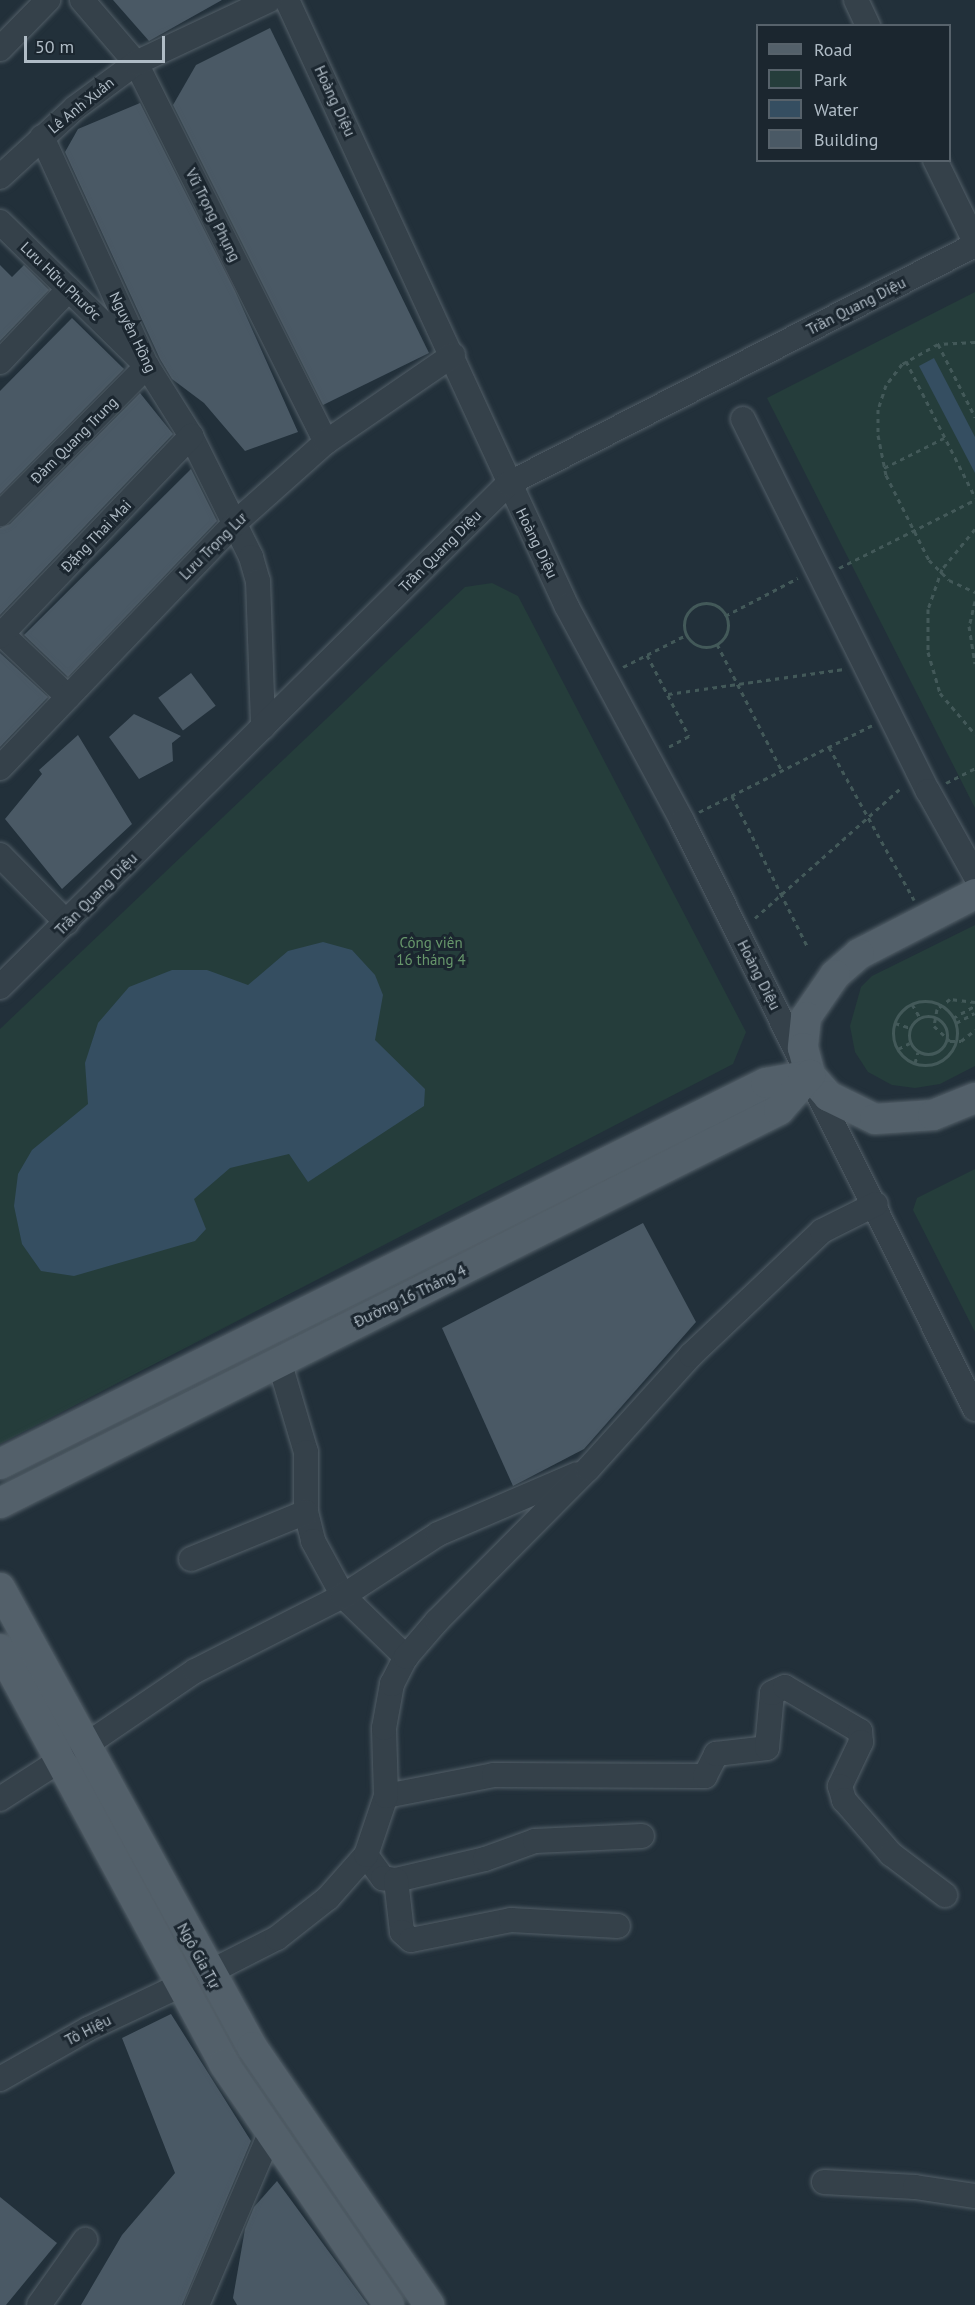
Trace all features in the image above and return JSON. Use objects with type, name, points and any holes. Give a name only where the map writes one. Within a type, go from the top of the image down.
[{"type":"main road","points":[[973,1104],[933,1115],[875,1119],[828,1096],[810,1075],[803,1048],[806,1017],[819,994],[859,954],[975,894]]},
{"type":"main road","points":[[0,1464],[766,1083],[810,1075]]},
{"type":"main road","name":"Đường 16 Tháng 4","points":[[0,1503],[149,1424],[485,1260],[779,1110],[810,1075]]},
{"type":"main road","points":[[470,1231],[485,1260]]},
{"type":"main road","points":[[351,1289],[367,1317]]},
{"type":"main road","points":[[134,1397],[149,1424]]},
{"type":"main road","name":"Ngô Gia Tự","points":[[0,1588],[71,1754],[179,1986],[269,2136],[389,2305]]},
{"type":"main road","name":"Ngô Gia Tự","points":[[0,1648],[71,1754],[296,2115],[429,2305]]},
{"type":"main road","points":[[179,1986],[208,1973]]},
{"type":"main road","points":[[269,2136],[296,2115]]},
{"type":"street","points":[[0,49],[48,0]]},
{"type":"street","name":"Vũ Trọng Phụng","points":[[82,0],[136,63],[326,442]]},
{"type":"street","name":"Lê Anh Xuân","points":[[0,177],[42,137],[136,63],[269,0]]},
{"type":"street","name":"Hoàng Diệu","points":[[287,0],[453,355],[508,483],[603,677],[645,758],[682,821],[876,1204],[975,1409]]},
{"type":"street","points":[[856,0],[867,24]]},
{"type":"street","name":"Nguyên Hồng","points":[[42,137],[147,366],[191,436],[235,522],[258,581],[263,728]]},
{"type":"street","points":[[936,162],[975,243]]},
{"type":"street","name":"Lưu Hữu Phước","points":[[0,222],[147,366]]},
{"type":"street","name":"Trần Quang Diệu","points":[[2,983],[67,923],[508,483],[975,243]]},
{"type":"street","points":[[0,362],[69,289]]},
{"type":"street","name":"Lưu Trọng Lư","points":[[0,768],[235,522],[326,442],[453,355]]},
{"type":"street","name":"Đàm Quang Trung","points":[[0,514],[147,366]]},
{"type":"street","points":[[743,419],[923,782],[975,875]]},
{"type":"street","name":"Đặng Thai Mai","points":[[1,634],[191,436]]},
{"type":"street","points":[[1,634],[68,697]]},
{"type":"street","points":[[0,855],[67,923]]},
{"type":"street","points":[[208,1973],[277,1938],[328,1898],[366,1856],[386,1796],[387,1706],[406,1657],[588,1469],[691,1355],[822,1231],[876,1204]]},
{"type":"street","points":[[279,1361],[305,1444],[306,1512],[313,1541],[343,1596],[406,1657]]},
{"type":"street","points":[[0,1799],[195,1671],[343,1596],[438,1534],[588,1469]]},
{"type":"street","points":[[191,1559],[306,1512]]},
{"type":"street","points":[[386,1796],[494,1776],[705,1776],[716,1754],[767,1748],[772,1693],[786,1687],[860,1731],[861,1742],[840,1786],[844,1800],[891,1854],[945,1895]]},
{"type":"street","points":[[366,1856],[383,1878],[396,1880],[485,1859],[535,1841],[642,1836]]},
{"type":"street","points":[[396,1880],[402,1932],[411,1940],[511,1920],[618,1926]]},
{"type":"street","name":"Tô Hiệu","points":[[0,2079],[88,2029],[179,1986]]},
{"type":"street","points":[[198,2304],[269,2136]]},
{"type":"street","points":[[824,2182],[915,2187],[975,2196]]},
{"type":"street","points":[[39,2305],[85,2240]]},
{"type":"path","points":[[975,342],[938,344],[906,361],[886,385],[878,410],[884,468],[914,530],[940,573],[975,592]]},
{"type":"path","points":[[938,344],[975,417]]},
{"type":"path","points":[[725,616],[914,530],[975,499],[906,361]]},
{"type":"path","points":[[884,468],[945,438]]},
{"type":"path","points":[[975,529],[940,573],[928,609],[928,652],[940,693],[975,734]]},
{"type":"path","points":[[975,601],[969,626],[975,664]]},
{"type":"path","points":[[710,604],[725,616],[726,633],[717,644],[696,646],[686,635],[686,616],[696,606],[710,604]]},
{"type":"path","points":[[603,677],[686,635]]},
{"type":"path","points":[[717,644],[782,771]]},
{"type":"path","points":[[645,758],[689,736],[647,655]]},
{"type":"path","points":[[668,694],[866,666]]},
{"type":"path","points":[[682,821],[891,716]]},
{"type":"path","points":[[829,747],[866,819],[925,920]]},
{"type":"path","points":[[738,933],[866,819],[923,782],[975,768]]},
{"type":"path","points":[[732,796],[807,946]]},
{"type":"path","points":[[912,1004],[940,1005],[960,998],[975,1004]]},
{"type":"path","points":[[912,1004],[920,1018]]},
{"type":"path","points":[[912,1004],[895,1023],[898,1049],[915,1063],[940,1061],[956,1041],[975,1029]]},
{"type":"path","points":[[953,1018],[975,1004]]},
{"type":"path","points":[[940,1005],[934,1017],[936,1030],[946,1040],[956,1041]]},
{"type":"path","points":[[940,1005],[956,1023],[956,1041]]},
{"type":"path","points":[[956,1023],[975,1013]]},
{"type":"path","points":[[936,1052],[918,1052],[910,1043],[910,1028],[920,1018],[934,1017],[943,1024],[946,1040]]},
{"type":"path","points":[[895,1023],[910,1028]]},
{"type":"path","points":[[936,1052],[946,1040]]},
{"type":"path","points":[[898,1049],[910,1043]]},
{"type":"path","points":[[915,1063],[918,1052]]},
{"type":"path","points":[[936,1052],[940,1061]]},
{"type":"green space","points":[[975,292],[975,808],[767,398]]},
{"type":"green space","name":"Công viên 16 tháng 4","points":[[492,583],[518,596],[746,1032],[733,1064],[0,1444],[0,1029],[465,587]]},
{"type":"green space","points":[[975,925],[975,1066],[940,1084],[915,1088],[892,1085],[868,1072],[855,1052],[850,1026],[861,987],[872,976]]},
{"type":"green space","points":[[975,1169],[975,1332],[913,1210],[917,1198]]},
{"type":"water","points":[[934,358],[975,437],[975,473],[919,366]]},
{"type":"water","points":[[323,942],[352,950],[375,975],[383,995],[375,1040],[425,1089],[424,1106],[308,1182],[289,1154],[230,1168],[194,1199],[206,1229],[195,1241],[74,1276],[41,1271],[22,1244],[14,1206],[18,1174],[32,1150],[88,1104],[85,1063],[98,1023],[129,987],[172,970],[207,970],[248,985],[288,951]]},
{"type":"building","points":[[113,0],[222,0],[149,41]]},
{"type":"building","points":[[270,28],[429,353],[323,405],[173,105],[196,65]]},
{"type":"building","points":[[140,103],[235,291],[298,432],[245,451],[204,403],[172,379],[160,359],[65,152],[78,129]]},
{"type":"building","points":[[0,265],[12,277],[24,265],[49,290],[0,341]]},
{"type":"building","points":[[72,318],[124,369],[0,494],[0,391]]},
{"type":"building","points":[[140,393],[173,434],[0,615],[0,528],[10,524]]},
{"type":"building","points":[[191,469],[217,521],[68,677],[24,635]]},
{"type":"building","points":[[0,653],[48,697],[0,747]]},
{"type":"building","points":[[191,673],[216,706],[183,730],[158,698]]},
{"type":"building","points":[[134,714],[181,736],[172,743],[173,761],[139,779],[109,737]]},
{"type":"building","points":[[78,735],[132,824],[62,889],[5,819],[42,774],[39,770]]},
{"type":"building","points":[[643,1223],[696,1322],[584,1449],[513,1486],[442,1328]]},
{"type":"building","points":[[171,2014],[251,2141],[182,2305],[81,2305],[122,2235],[175,2173],[122,2038]]},
{"type":"building","points":[[277,2181],[368,2305],[237,2305],[233,2298],[245,2229],[254,2207]]},
{"type":"building","points":[[0,2197],[57,2243],[6,2305],[0,2305]]}]
